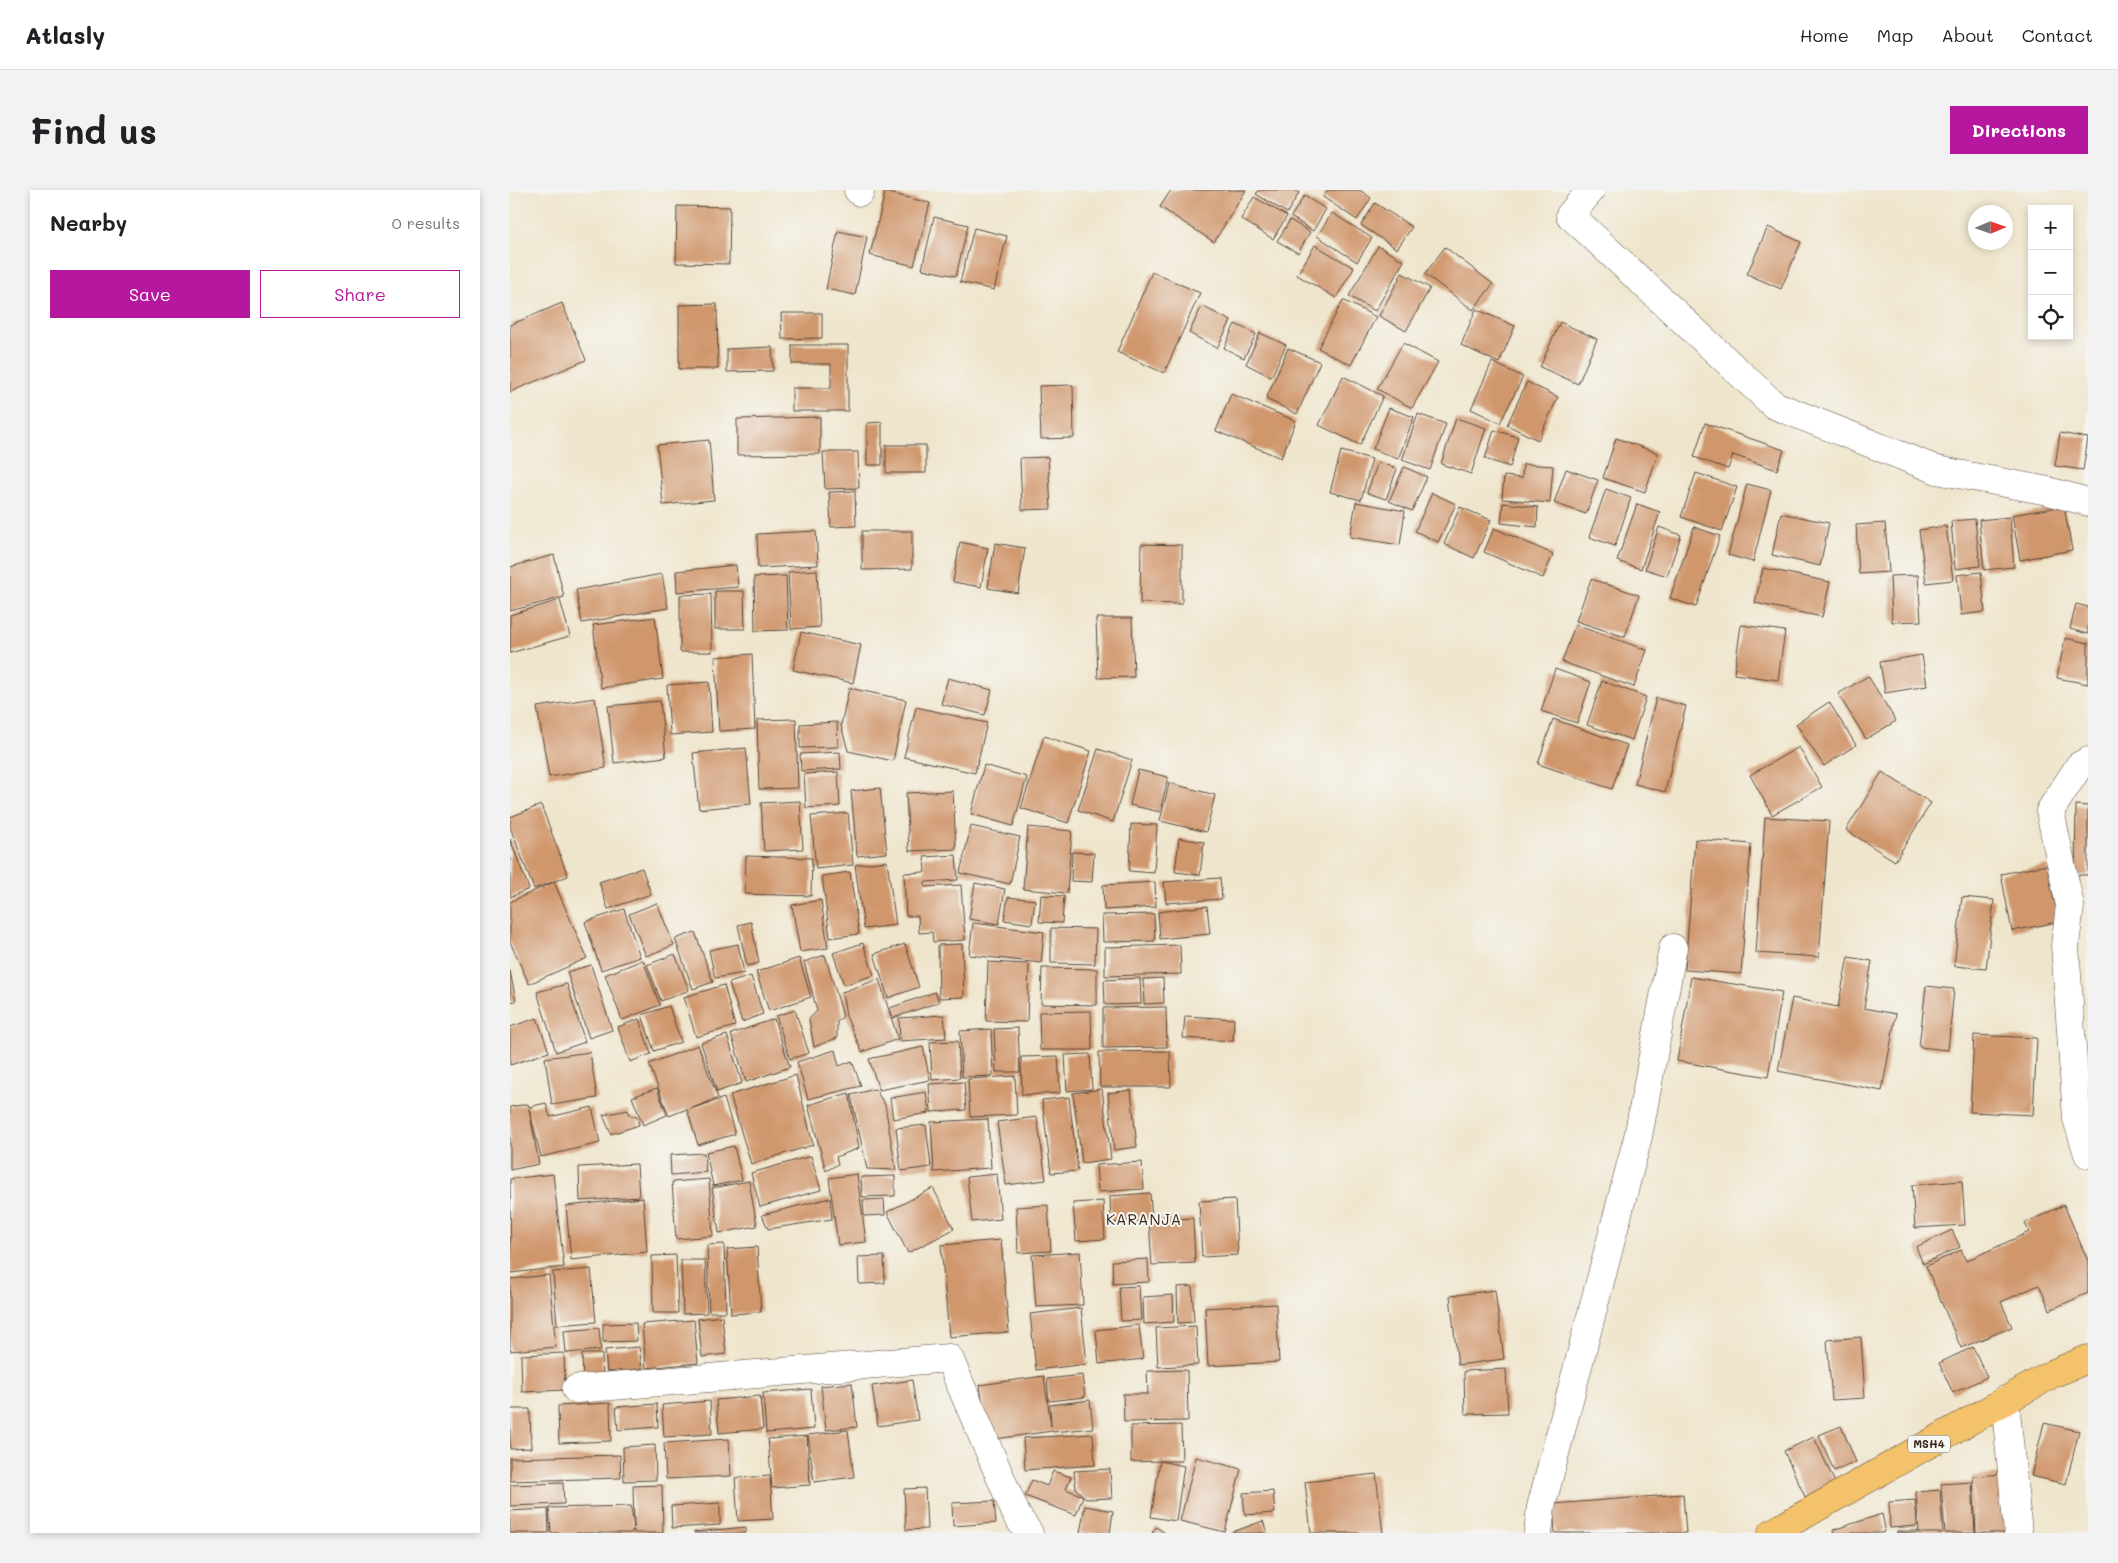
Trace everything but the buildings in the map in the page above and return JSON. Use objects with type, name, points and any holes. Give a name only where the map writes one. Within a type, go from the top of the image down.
[{"type":"main road","name":"MSH4","points":[[1772,1533],[2054,1373],[2088,1359]]},
{"type":"street","points":[[1591,190],[1570,215],[1774,404],[1937,470],[2048,492],[2085,494]]},
{"type":"street","points":[[2088,761],[2080,766],[2050,811],[2070,906],[2065,944],[2077,1119],[2088,1154]]},
{"type":"street","points":[[1538,1533],[1541,1507],[1638,1137],[1673,948]]},
{"type":"street","points":[[576,1389],[949,1358],[1017,1516],[1029,1533]]},
{"type":"street","points":[[2005,1400],[2018,1533]]},
{"type":"district","name":"KARANJA","points":[[1144,1220]]}]
